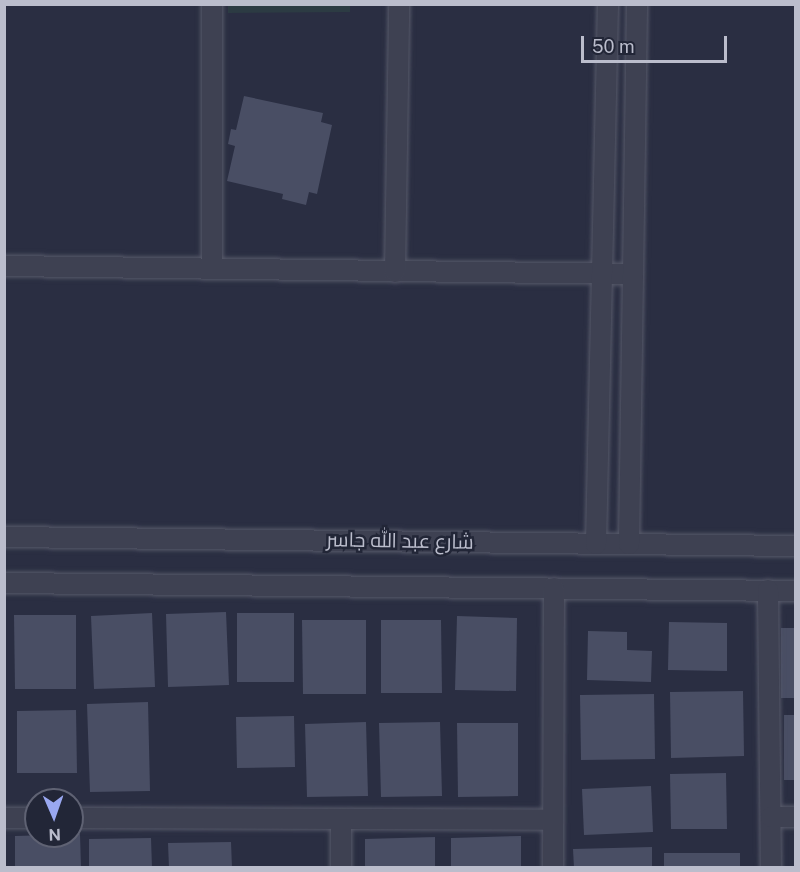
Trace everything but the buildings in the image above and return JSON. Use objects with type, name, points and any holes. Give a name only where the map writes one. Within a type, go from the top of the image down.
[{"type":"street","points":[[212,4],[212,269]]},
{"type":"street","points":[[395,272],[399,4]]},
{"type":"street","points":[[596,544],[608,4]]},
{"type":"street","points":[[629,544],[637,4]]},
{"type":"street","points":[[4,266],[633,274]]},
{"type":"street","name":"شارع عبد الله جاسر","points":[[4,537],[795,546]]},
{"type":"street","points":[[4,583],[795,591]]},
{"type":"street","points":[[553,867],[554,588]]},
{"type":"street","points":[[768,590],[771,867]]},
{"type":"street","points":[[771,817],[795,817]]},
{"type":"street","points":[[4,818],[24,818]]},
{"type":"street","points":[[84,818],[341,821],[553,820]]},
{"type":"street","points":[[341,821],[341,867]]},
{"type":"shaded area","points":[[228,5],[350,5],[350,12],[228,13]]}]
